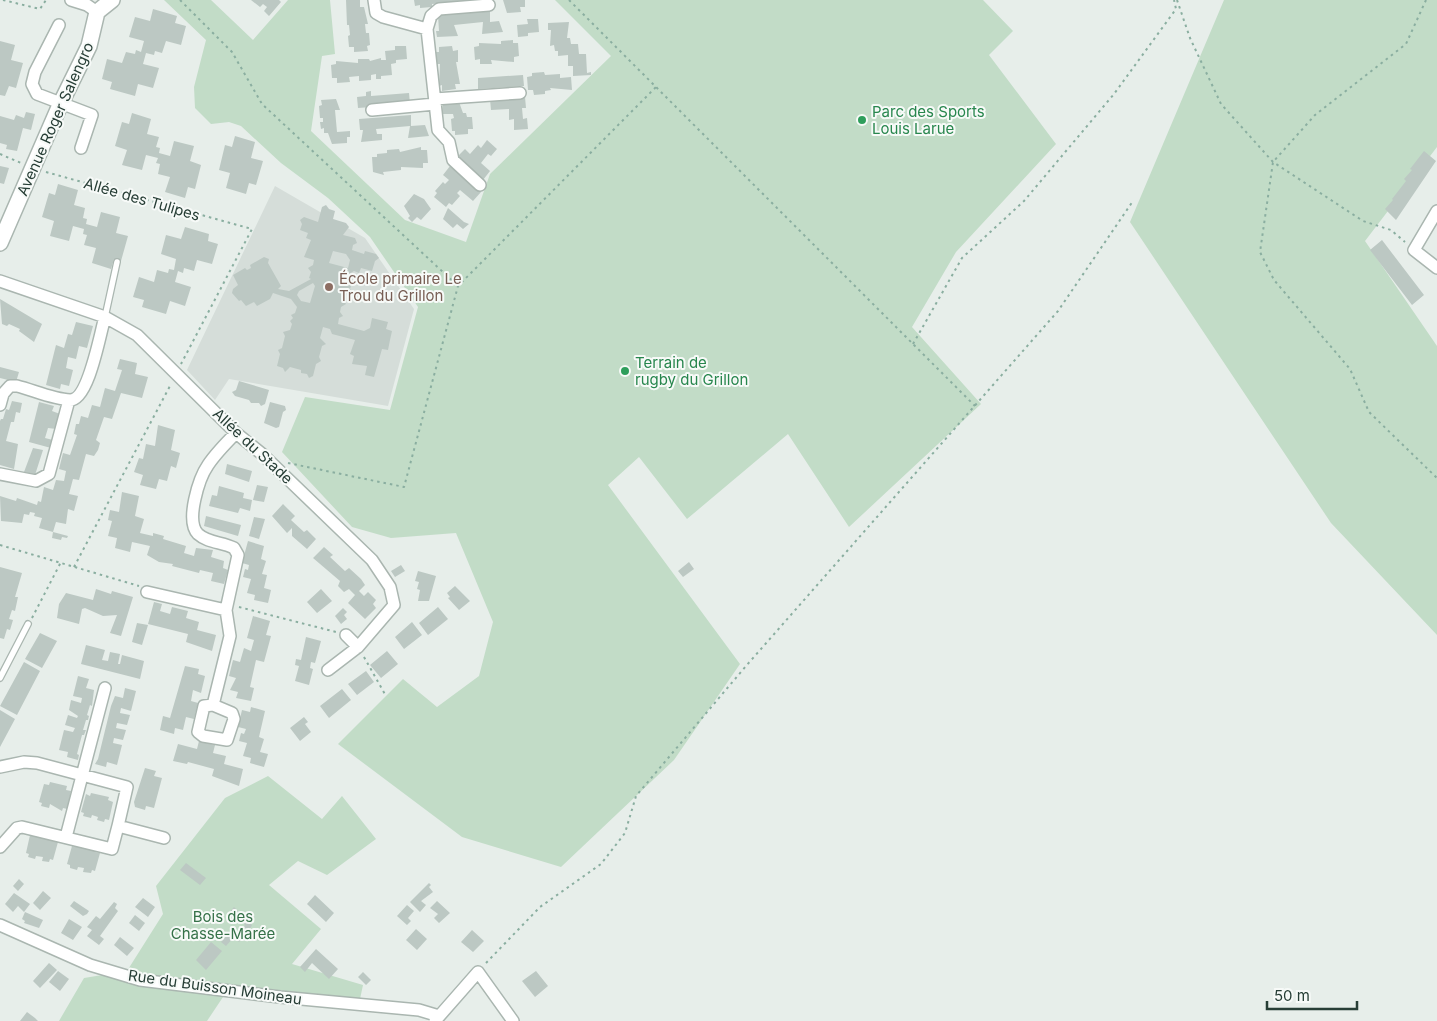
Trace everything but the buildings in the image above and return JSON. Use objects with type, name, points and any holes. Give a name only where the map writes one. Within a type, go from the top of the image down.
[{"type":"street","points":[[71,0],[86,5],[97,12],[112,0]]},
{"type":"street","points":[[374,0],[376,13],[383,17],[427,29]]},
{"type":"street","points":[[480,185],[453,160],[449,142],[438,130],[427,29],[431,16],[439,9],[489,5]]},
{"type":"street","name":"Avenue Roger Salengro","points":[[0,243],[60,105],[89,46],[97,12]]},
{"type":"street","points":[[59,25],[34,72],[32,84],[37,94],[60,105],[92,115],[81,148]]},
{"type":"street","points":[[372,110],[520,93]]},
{"type":"street","points":[[1437,211],[1414,250],[1437,268]]},
{"type":"street","name":"Allée du Stade","points":[[0,280],[104,317],[137,334],[236,432],[262,454],[372,560],[390,587],[394,605],[358,647],[328,670]]},
{"type":"street","points":[[0,405],[3,394],[10,386],[17,386],[69,400],[74,399],[84,389],[104,317]]},
{"type":"street","points":[[0,474],[36,481],[49,474],[69,400]]},
{"type":"street","points":[[212,705],[230,636],[231,629],[226,607],[237,560],[236,551],[229,545],[205,540],[197,533],[192,516],[202,478],[208,465],[236,432]]},
{"type":"street","points":[[147,592],[226,607]]},
{"type":"street","points":[[346,635],[358,647]]},
{"type":"street","points":[[66,837],[105,688]]},
{"type":"street","points":[[0,767],[24,762],[127,787],[112,849],[22,827],[17,828],[0,846]]},
{"type":"street","points":[[118,826],[164,838]]},
{"type":"street","name":"Rue du Buisson Moineau","points":[[0,925],[90,965],[140,980],[280,998],[419,1010],[437,1018]]},
{"type":"street","points":[[437,1018],[478,972],[513,1021]]},
{"type":"lane","points":[[104,317],[117,262]]},
{"type":"lane","points":[[0,678],[28,624]]},
{"type":"path","points":[[3,0],[40,9],[46,0]]},
{"type":"path","points":[[180,0],[232,52],[262,104],[458,286]]},
{"type":"path","points":[[569,0],[975,406]]},
{"type":"path","points":[[912,344],[962,258],[1024,202],[1114,94],[1176,9],[1175,0]]},
{"type":"path","points":[[1175,0],[1190,38],[1221,104],[1274,162],[1363,221],[1391,230],[1414,250]]},
{"type":"path","points":[[1426,0],[1406,44],[1315,115],[1274,162],[1260,252],[1274,280],[1350,369],[1369,412],[1437,478]]},
{"type":"path","points":[[287,462],[404,487],[458,286],[656,87]]},
{"type":"path","name":"Allée des Tulipes","points":[[0,154],[32,168],[252,230],[177,373]]},
{"type":"path","points":[[478,972],[540,907],[601,864],[625,833],[636,796],[746,666],[1058,311],[1133,202]]},
{"type":"path","points":[[74,567],[177,373]]},
{"type":"path","points":[[0,545],[138,584],[147,592]]},
{"type":"path","points":[[28,624],[61,562]]},
{"type":"path","points":[[226,607],[346,635]]},
{"type":"path","points":[[358,647],[386,696]]},
{"type":"shaded area","points":[[275,186],[365,238],[414,309],[388,406],[229,379],[215,400],[187,370]]},
{"type":"green space","points":[[164,0],[211,0],[253,40],[288,0],[330,0],[335,54],[322,56],[311,131],[405,220],[466,242],[490,174],[611,56],[555,0],[983,0],[1013,31],[989,55],[1056,144],[956,252],[912,327],[981,404],[849,527],[788,434],[687,519],[639,457],[608,485],[740,664],[674,760],[561,867],[462,837],[338,744],[403,679],[437,707],[479,676],[493,622],[456,533],[391,538],[352,527],[282,452],[305,397],[390,410],[418,307],[370,237],[328,198],[281,163],[241,126],[229,122],[211,124],[195,108],[194,87],[206,40]]},
{"type":"green space","points":[[1224,0],[1437,0],[1437,147],[1365,241],[1437,346],[1437,635],[1331,523],[1130,222]]},
{"type":"green space","name":"Bois des Chasse-Marée","points":[[268,776],[322,819],[342,796],[376,839],[327,875],[298,861],[269,885],[321,929],[292,964],[363,985],[360,999],[231,985],[207,1021],[59,1021],[84,978],[127,971],[163,914],[156,886],[225,798]]},
{"type":"place","name":"Parc des Sports Louis Larue","points":[[862,120]]},
{"type":"place","name":"École primaire Le Trou du Grillon","points":[[329,287]]},
{"type":"place","name":"Terrain de rugby du Grillon","points":[[625,371]]}]
